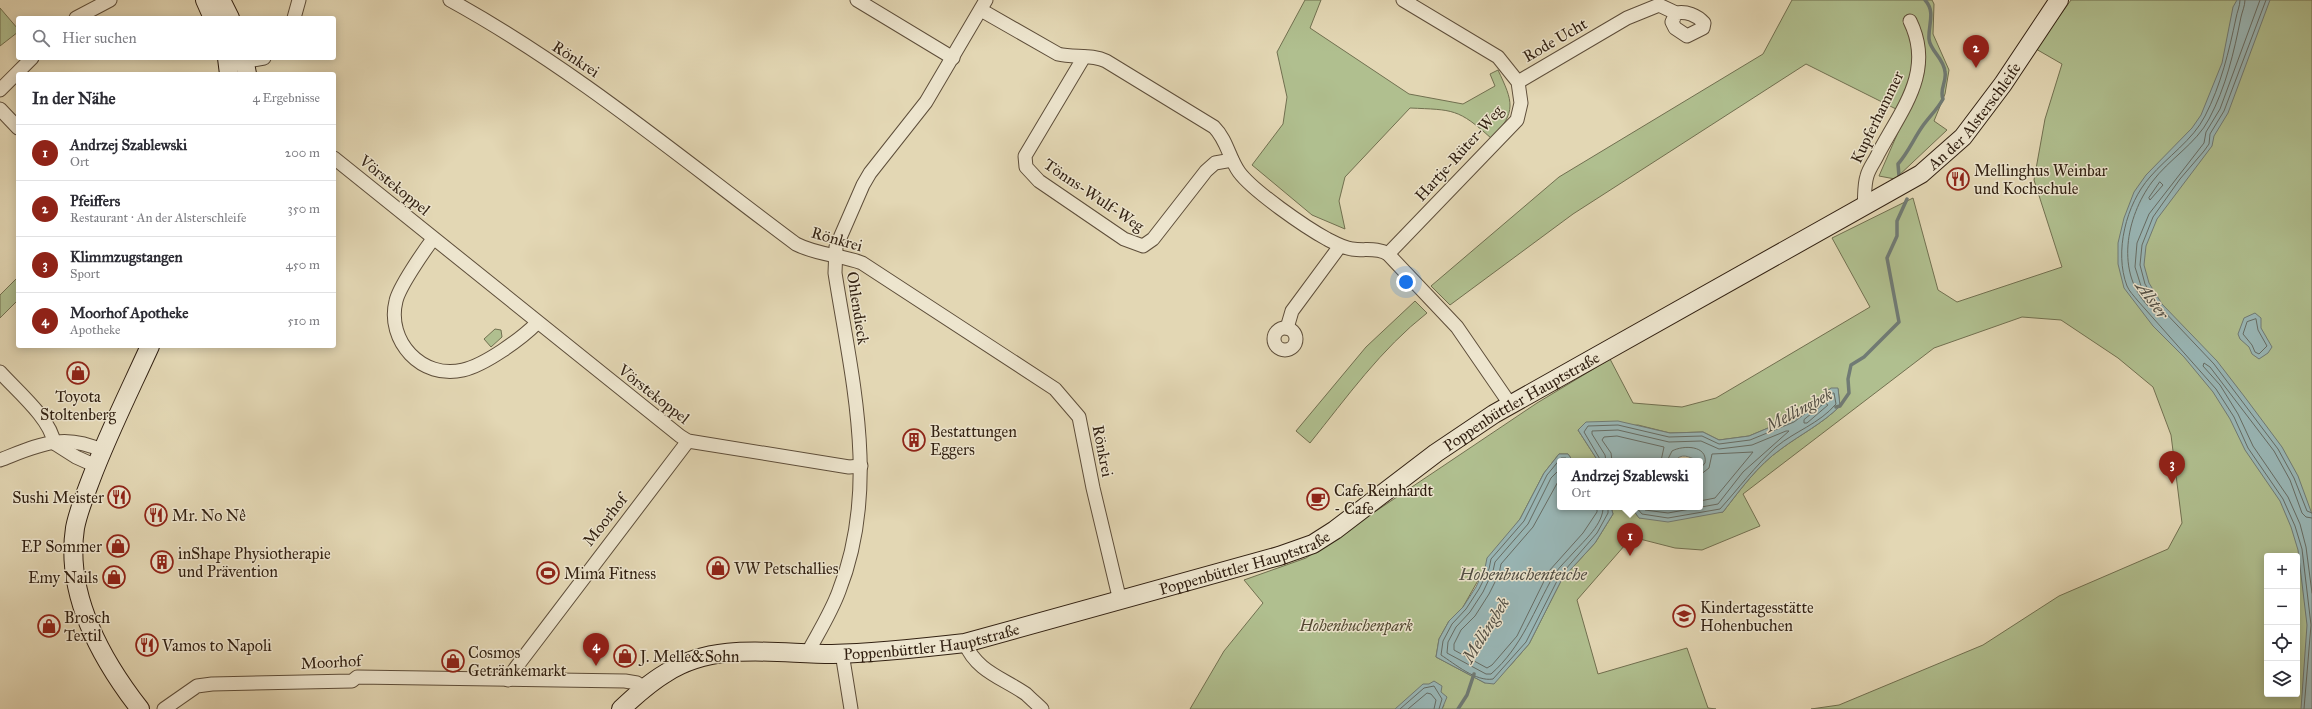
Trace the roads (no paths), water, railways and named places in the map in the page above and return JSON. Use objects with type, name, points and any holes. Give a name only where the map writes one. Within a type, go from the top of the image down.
[{"type":"street","points":[[80,16],[110,0]]},
{"type":"street","points":[[205,0],[212,16]]},
{"type":"street","points":[[221,0],[229,16]]},
{"type":"street","points":[[295,16],[299,0]]},
{"type":"street","name":"Rönkrei","points":[[450,0],[480,17],[608,101],[796,244],[817,253],[850,259],[873,270],[1055,389],[1079,417],[1092,488],[1120,601]]},
{"type":"street","points":[[857,0],[953,58]]},
{"type":"street","points":[[1403,0],[1498,57],[1518,82]]},
{"type":"street","name":"An der Alsterschleife","points":[[1864,206],[1921,174],[1962,137],[2002,84],[2059,0]]},
{"type":"street","points":[[984,5],[1058,54],[1106,61],[1206,122],[1219,133],[1240,173],[1256,188],[1298,220],[1340,246],[1352,249],[1378,250],[1388,254],[1457,327],[1510,404]]},
{"type":"street","name":"Ohlendieck","points":[[807,654],[832,606],[843,580],[858,516],[861,440],[834,274],[834,256],[839,237],[870,173],[926,102],[984,5]]},
{"type":"street","name":"Rode Ucht","points":[[1518,82],[1627,18],[1659,6],[1676,13]]},
{"type":"street","name":"Kupferhammer","points":[[1864,206],[1866,176],[1908,100],[1917,75],[1920,54],[1916,34],[1910,21]]},
{"type":"street","name":"Tönns-Wulf-Weg","points":[[1084,57],[1025,156],[1026,167],[1039,181],[1124,239],[1143,246],[1153,239],[1206,171],[1215,163],[1232,160]]},
{"type":"street","points":[[18,72],[30,60]]},
{"type":"street","points":[[237,65],[256,60]]},
{"type":"street","points":[[0,90],[16,74]]},
{"type":"street","name":"Hartje-Rüter-Weg","points":[[1388,254],[1517,120],[1521,103],[1518,82]]},
{"type":"street","points":[[0,109],[16,126]]},
{"type":"street","name":"Vörstekoppel","points":[[336,160],[663,424],[688,441],[828,464],[849,467],[861,466]]},
{"type":"street","name":"Poppenbüttler Hauptstraße","points":[[621,709],[644,688],[667,672],[713,654],[748,652],[807,654],[914,650],[965,643],[1279,556],[1313,544],[1335,530],[1458,437],[1510,404],[1864,206]]},
{"type":"street","name":"Vörstekoppel","points":[[433,239],[396,301],[396,331],[408,354],[421,364],[447,372],[464,370],[487,359],[537,323]]},
{"type":"street","points":[[1288,328],[1292,311],[1340,246]]},
{"type":"street","points":[[140,709],[104,658],[92,632],[77,579],[74,551],[75,528],[100,458],[149,348]]},
{"type":"street","points":[[0,372],[46,423],[53,434],[54,443]]},
{"type":"street","points":[[0,460],[42,444],[73,440],[100,458]]},
{"type":"street","name":"Moorhof","points":[[508,680],[586,573],[688,441]]},
{"type":"street","points":[[965,643],[969,654],[987,672],[1025,694],[1042,709]]},
{"type":"street","points":[[842,653],[851,709]]},
{"type":"street","name":"Moorhof","points":[[164,709],[198,686],[212,684],[352,681],[357,677],[593,682],[625,681],[637,683],[644,688]]},
{"type":"water","name":"Alster","points":[[2237,0],[2270,0],[2228,113],[2214,136],[2212,146],[2157,219],[2146,246],[2144,265],[2149,283],[2162,304],[2217,361],[2282,447],[2298,476],[2312,514],[2312,709],[2301,709],[2307,625],[2300,567],[2300,553],[2298,553],[2291,527],[2280,501],[2245,450],[2230,419],[2213,392],[2184,357],[2153,326],[2124,288],[2118,264],[2118,243],[2124,218],[2134,192],[2146,175],[2192,128],[2201,115],[2222,63],[2233,7]]},
{"type":"water","points":[[2255,313],[2261,318],[2261,328],[2272,347],[2268,353],[2259,359],[2252,354],[2249,347],[2240,339],[2238,334],[2244,318]]},
{"type":"water","points":[[1831,388],[1838,388],[1840,406],[1826,418],[1765,462],[1723,512],[1668,522],[1639,518],[1633,510],[1703,510],[1703,458],[1681,456],[1678,458],[1596,458],[1578,430],[1586,422],[1618,421],[1670,433],[1703,432],[1719,440],[1749,436],[1792,418]]},
{"type":"water","name":"Hohenbuchenteiche","points":[[1559,454],[1568,454],[1571,458],[1557,458],[1557,510],[1612,510],[1613,514],[1595,543],[1562,579],[1529,644],[1494,684],[1485,683],[1436,657],[1439,639],[1449,621],[1463,607],[1476,587],[1485,568],[1487,558],[1520,519],[1544,473]]},
{"type":"water","points":[[1434,681],[1442,686],[1441,692],[1447,697],[1442,709],[1395,709],[1423,684],[1429,684]]},
{"type":"waterway","name":"Mellingbek","points":[[1899,176],[1898,164],[1922,127],[1943,99],[1942,92],[1945,72],[1942,63],[1930,43],[1929,34],[1931,14],[1925,0]]},
{"type":"waterway","name":"Mellingbek","points":[[1836,407],[1840,406],[1849,393],[1848,379],[1851,365],[1864,357],[1899,322],[1887,258],[1897,236],[1897,221],[1907,199]]},
{"type":"waterway","name":"Mellingbek","points":[[1458,709],[1467,695],[1474,674]]},
{"type":"place","name":"Pfeiffers","points":[[1976,68]]},
{"type":"place","name":"Mellinghus Weinbar und Kochschule","points":[[1958,179]]},
{"type":"place","name":"Toyota Stoltenberg","points":[[78,373]]},
{"type":"place","name":"Bestattungen Eggers","points":[[914,440]]},
{"type":"place","name":"Klimmzugstangen","points":[[2172,484]]},
{"type":"place","name":"Sushi Meister","points":[[119,497]]},
{"type":"place","name":"Cafe Reinhardt - Cafe","points":[[1318,499]]},
{"type":"place","name":"Mr. No Nê","points":[[156,515]]},
{"type":"place","name":"EP Sommer","points":[[118,546]]},
{"type":"place","name":"Andrzej Szablewski","points":[[1630,556]]},
{"type":"place","name":"inShape Physiotherapie und Prävention","points":[[162,562]]},
{"type":"place","name":"VW Petschallies","points":[[718,568]]},
{"type":"place","name":"Mima Fitness","points":[[548,573]]},
{"type":"place","name":"Emy Nails","points":[[114,577]]},
{"type":"place","name":"Kindertagesstätte Hohenbuchen","points":[[1684,616]]},
{"type":"place","name":"Brosch Textil","points":[[49,626]]},
{"type":"place","name":"Vamos to Napoli","points":[[147,645]]},
{"type":"place","name":"J. Melle&Sohn","points":[[625,656]]},
{"type":"place","name":"Cosmos Getränkemarkt","points":[[453,661]]},
{"type":"place","name":"Moorhof Apotheke","points":[[596,666]]},
{"type":"park label","name":"Hohenbuchenpark","points":[[1356,625]]}]
